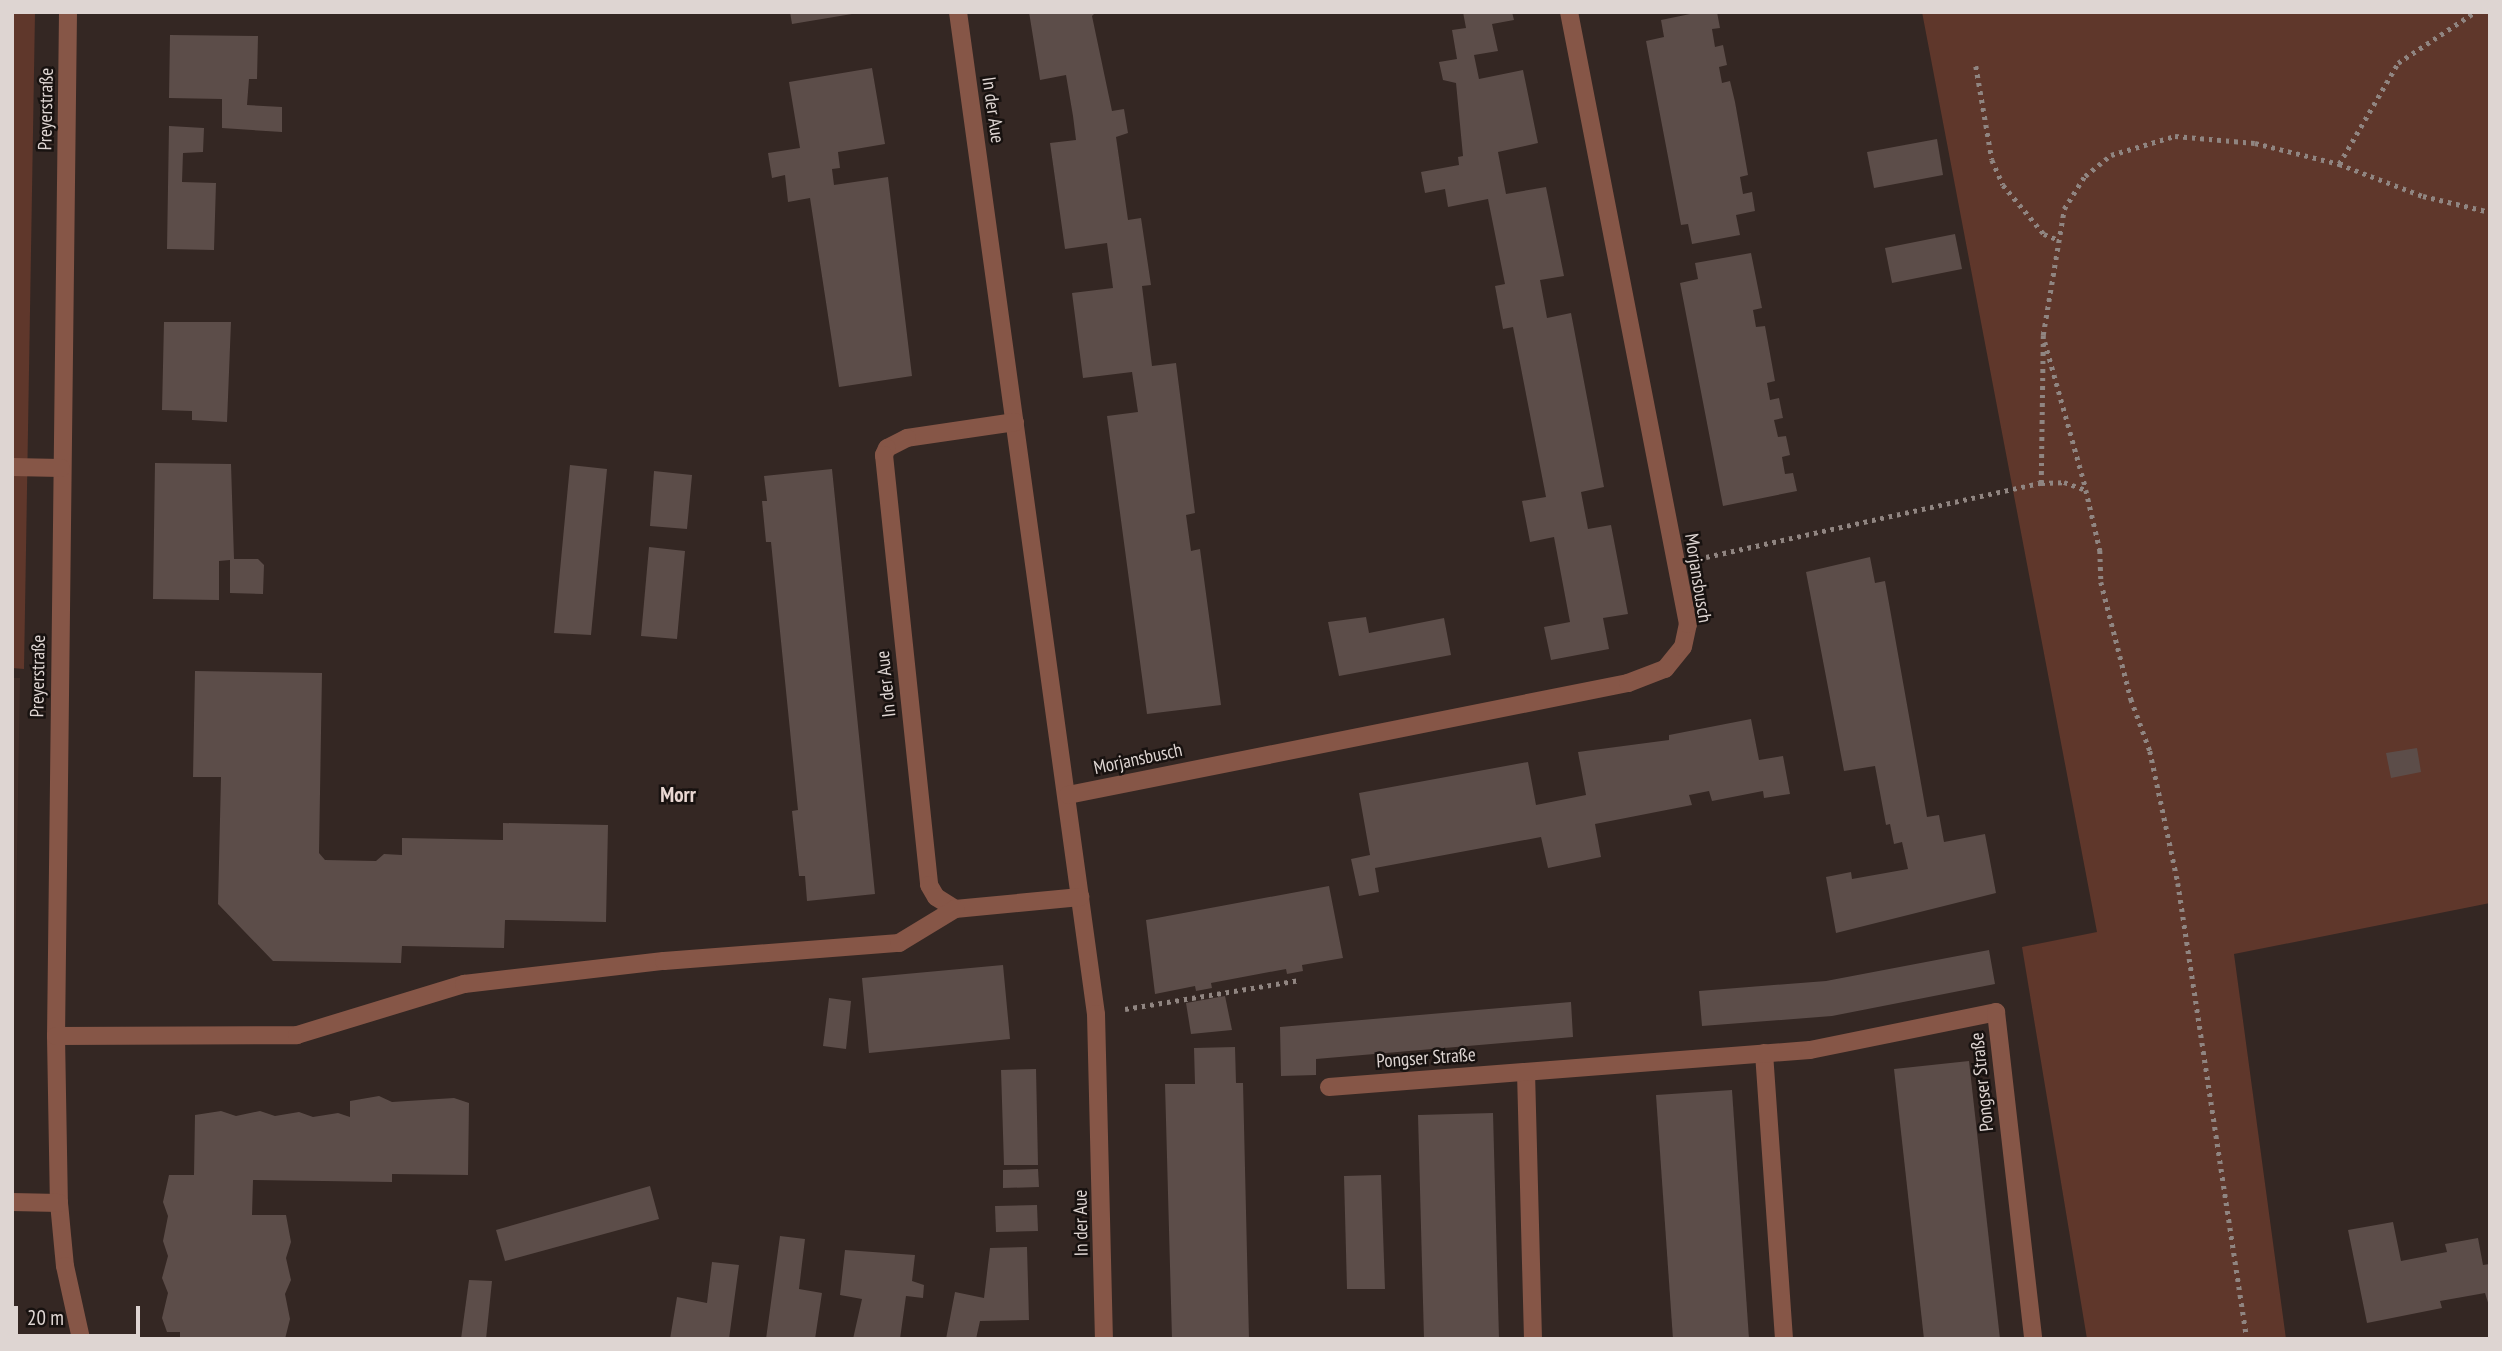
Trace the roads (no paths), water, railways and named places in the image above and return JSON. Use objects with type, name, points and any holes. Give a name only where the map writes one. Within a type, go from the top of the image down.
[{"type":"street","name":"Preyerstraße","points":[[68,12],[56,1036],[59,1203],[65,1266],[81,1339]]},
{"type":"street","name":"In der Aue","points":[[958,12],[1068,795],[1096,1014],[1104,1339]]},
{"type":"street","name":"Morjansbusch","points":[[1068,795],[1655,675],[1673,662],[1686,636],[1676,564],[1569,12]]},
{"type":"street","name":"In der Aue","points":[[955,909],[936,897],[929,885],[883,462],[887,448],[907,438],[1015,422]]},
{"type":"street","points":[[12,467],[61,468]]},
{"type":"street","points":[[56,1036],[297,1035],[464,984],[664,961],[899,943],[955,909],[1080,897]]},
{"type":"street","name":"Pongser Straße","points":[[1329,1087],[1810,1050],[1996,1012],[2033,1339]]},
{"type":"street","points":[[1764,1054],[1784,1339]]},
{"type":"street","points":[[1526,1072],[1533,1339]]},
{"type":"street","points":[[12,1202],[59,1203]]},
{"type":"district","name":"Morr","points":[[678,795]]}]
